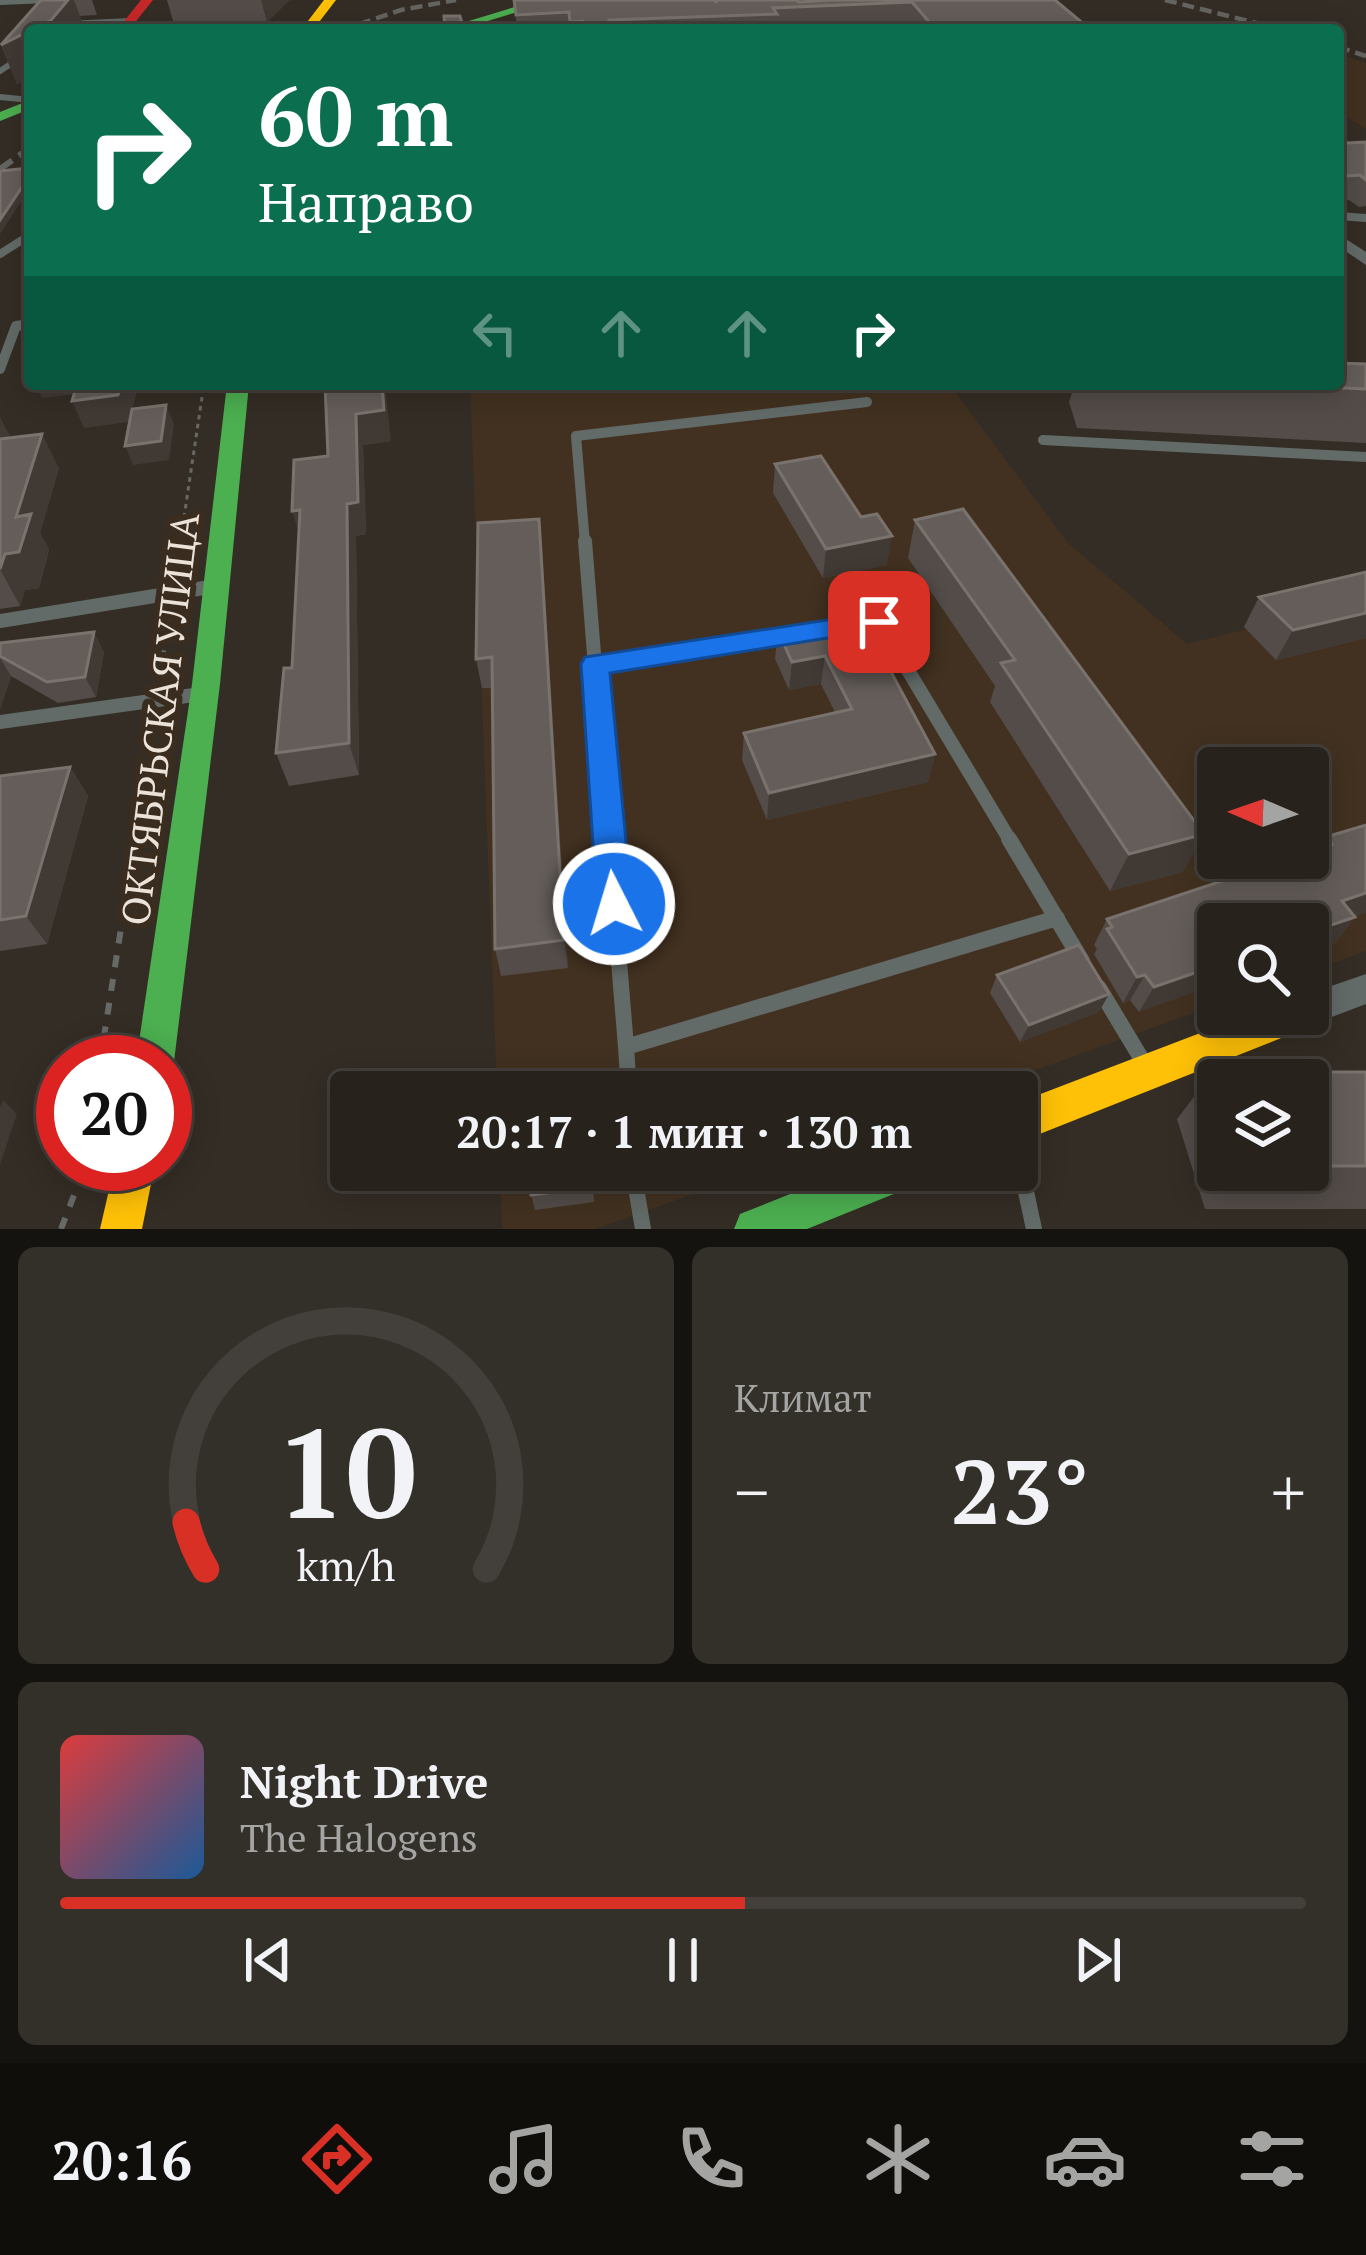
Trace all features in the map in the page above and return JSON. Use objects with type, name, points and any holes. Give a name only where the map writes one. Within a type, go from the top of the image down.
[{"type":"main road","points":[[312,24],[330,0]]},
{"type":"main road","points":[[491,23],[536,7]]},
{"type":"main road","name":"ОКТЯБРЬСКАЯ УЛИЦА","points":[[159,1035],[205,694],[237,390]]},
{"type":"main road","points":[[1038,1115],[1240,1035]]},
{"type":"main road","points":[[121,1229],[129,1191]]},
{"type":"main road","points":[[755,1229],[849,1191]]},
{"type":"street","points":[[1329,1002],[1366,989]]},
{"type":"lane","points":[[0,2],[47,0]]},
{"type":"lane","points":[[54,24],[63,12]]},
{"type":"lane","points":[[63,24],[134,17]]},
{"type":"lane","points":[[0,369],[16,326],[24,325]]},
{"type":"lane","points":[[627,1071],[576,436],[867,402]]},
{"type":"lane","points":[[1043,440],[1366,457]]},
{"type":"lane","points":[[0,621],[217,586]]},
{"type":"lane","points":[[832,629],[879,622],[1148,1070]]},
{"type":"lane","points":[[595,664],[808,632]]},
{"type":"lane","points":[[0,722],[205,694]]},
{"type":"lane","points":[[626,1047],[1057,918]]},
{"type":"lane","points":[[637,1191],[643,1229]]},
{"type":"lane","points":[[1026,1191],[1034,1229]]},
{"type":"path","points":[[61,1229],[76,1191]]},
{"type":"shaded area","points":[[1344,56],[1366,63],[1366,129],[1344,115]]},
{"type":"shaded area","points":[[470,390],[953,390],[1067,542],[1187,644],[1366,599],[1366,951],[1329,964],[1329,903],[1197,903],[1197,1012],[1033,1071],[496,1071]]},
{"type":"shaded area","points":[[501,1191],[702,1191],[596,1229],[502,1229]]},
{"type":"building","points":[[41,0],[68,0],[51,20],[24,24],[24,34],[1,45]]},
{"type":"building","points":[[514,0],[1055,0],[1084,24],[931,24],[912,2],[773,8],[777,14],[609,20],[611,24],[570,22],[569,12],[516,15]]},
{"type":"building","points":[[444,16],[460,16],[462,24],[445,24]]},
{"type":"building","points":[[1344,141],[1366,142],[1366,180],[1360,175],[1346,176]]},
{"type":"building","points":[[24,169],[24,184],[0,220],[0,171]]},
{"type":"building","points":[[1344,363],[1366,364],[1366,389],[1344,388]]},
{"type":"building","points":[[75,390],[119,390],[118,395],[72,401]]},
{"type":"building","points":[[325,390],[382,390],[384,410],[356,414],[358,502],[347,504],[349,743],[276,753],[284,668],[292,668],[300,510],[292,511],[294,460],[328,456]]},
{"type":"building","points":[[166,405],[161,441],[125,446],[132,409]]},
{"type":"building","points":[[42,434],[16,517],[31,514],[19,552],[5,554],[0,569],[0,439]]},
{"type":"building","points":[[821,456],[861,517],[877,514],[892,536],[826,549],[775,464]]},
{"type":"building","points":[[963,509],[1197,825],[1197,836],[1129,854],[1001,663],[1015,660],[915,520]]},
{"type":"building","points":[[539,519],[564,940],[495,949],[492,657],[476,659],[478,523]]},
{"type":"building","points":[[1366,572],[1366,613],[1293,630],[1259,597]]},
{"type":"building","points":[[861,616],[935,754],[769,793],[744,733],[852,709],[825,656],[792,662],[778,631]]},
{"type":"building","points":[[94,632],[85,677],[47,682],[0,656],[0,643]]},
{"type":"building","points":[[70,767],[26,916],[0,920],[0,776]]},
{"type":"building","points":[[1366,825],[1366,893],[1342,901],[1355,917],[1329,926],[1329,903],[1197,903],[1197,972],[1154,987],[1145,975],[1137,977],[1107,929],[1112,927],[1107,919],[1228,879],[1329,879],[1329,836]]},
{"type":"building","points":[[1079,945],[1109,994],[1029,1025],[997,975]]},
{"type":"building","points":[[1329,1072],[1366,1072],[1366,1166],[1329,1166]]},
{"type":"railway","points":[[360,24],[456,0]]},
{"type":"railway","points":[[1165,0],[1260,24]]},
{"type":"railway","points":[[1344,49],[1366,56]]},
{"type":"railway","points":[[0,169],[24,152]]},
{"type":"traffic: fast","points":[[466,24],[551,0]]},
{"type":"traffic: fast","points":[[0,117],[24,107]]},
{"type":"traffic: fast","points":[[159,1035],[206,684],[237,390]]},
{"type":"traffic: fast","points":[[755,1229],[849,1191]]},
{"type":"traffic: slow","points":[[312,24],[330,0]]},
{"type":"traffic: slow","points":[[1038,1115],[1242,1035]]},
{"type":"traffic: slow","points":[[121,1229],[129,1191]]},
{"type":"traffic: jam","points":[[128,24],[147,0]]},
{"type":"route","points":[[614,904],[595,664],[879,622]]}]
